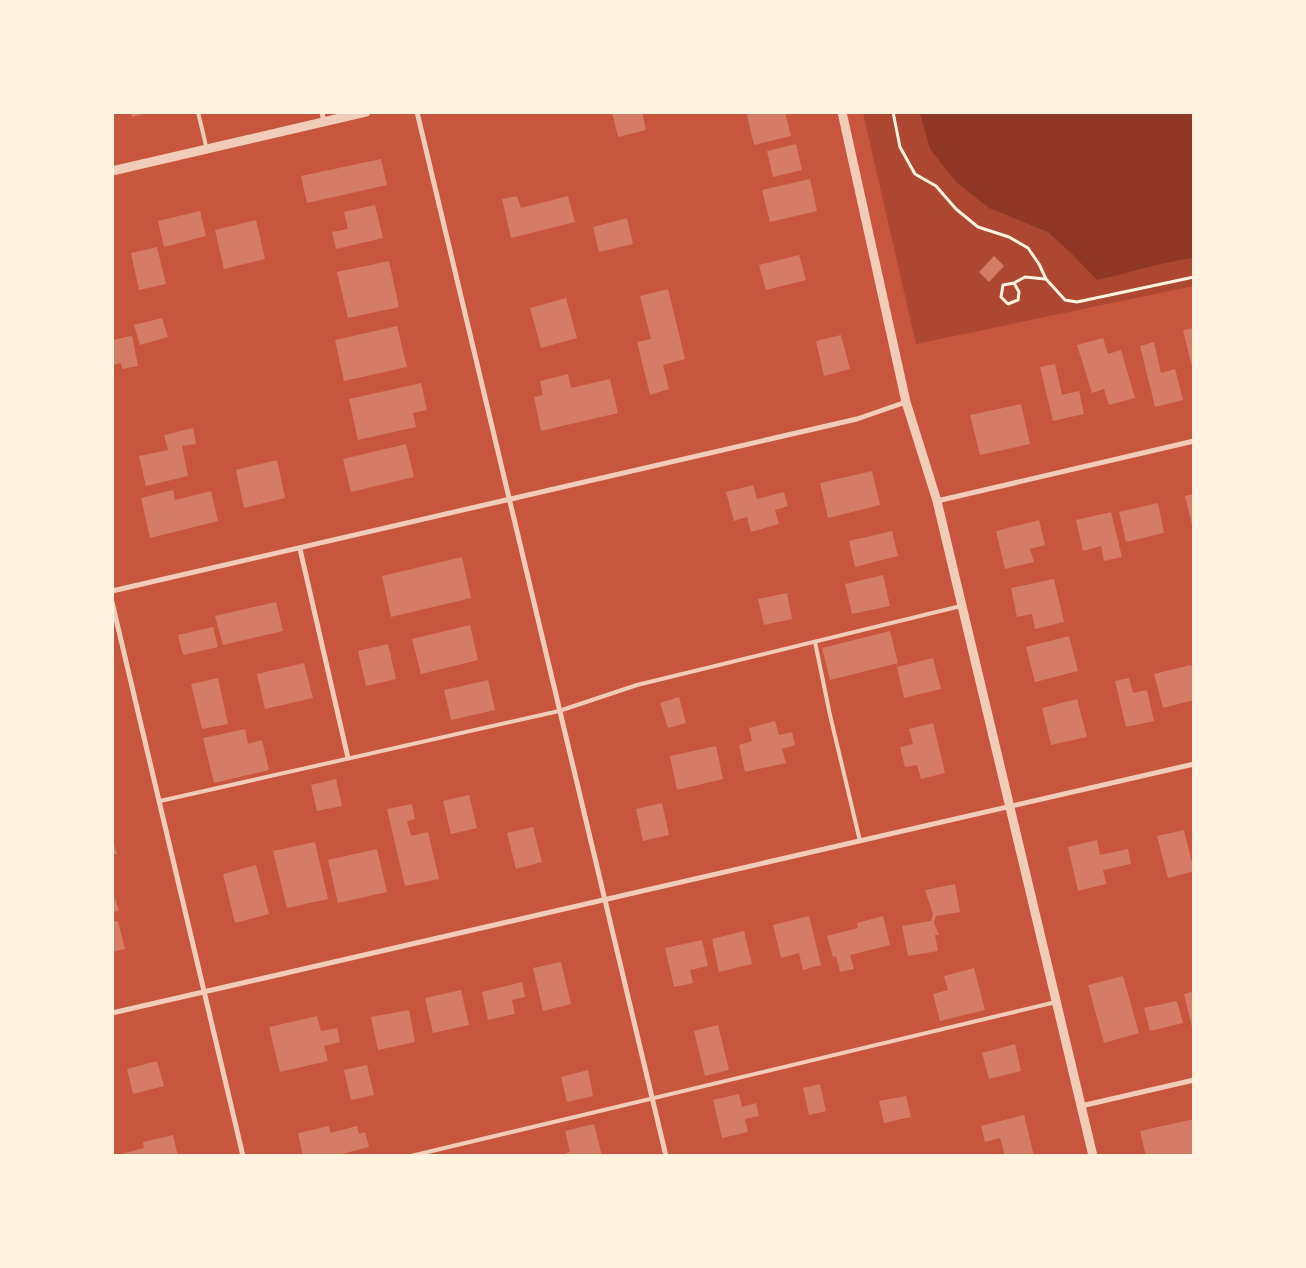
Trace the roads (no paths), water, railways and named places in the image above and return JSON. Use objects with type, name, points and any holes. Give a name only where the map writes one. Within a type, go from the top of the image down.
[{"type":"street","points":[[322,112],[324,122]]},
{"type":"street","points":[[112,171],[366,112]]},
{"type":"street","points":[[417,112],[666,1156]]},
{"type":"street","points":[[842,112],[906,402],[937,501],[1093,1156]]},
{"type":"street","points":[[112,591],[857,419],[906,402]]},
{"type":"street","points":[[937,501],[1194,442]]},
{"type":"street","points":[[300,549],[348,758]]},
{"type":"street","points":[[112,602],[243,1156]]},
{"type":"street","points":[[112,1013],[1194,764]]},
{"type":"street","points":[[1081,1106],[1194,1080]]},
{"type":"lane","points":[[198,112],[207,150]]},
{"type":"lane","points":[[160,800],[559,711],[637,685],[962,606]]},
{"type":"lane","points":[[815,642],[860,841]]},
{"type":"lane","points":[[411,1156],[1056,1002]]}]
